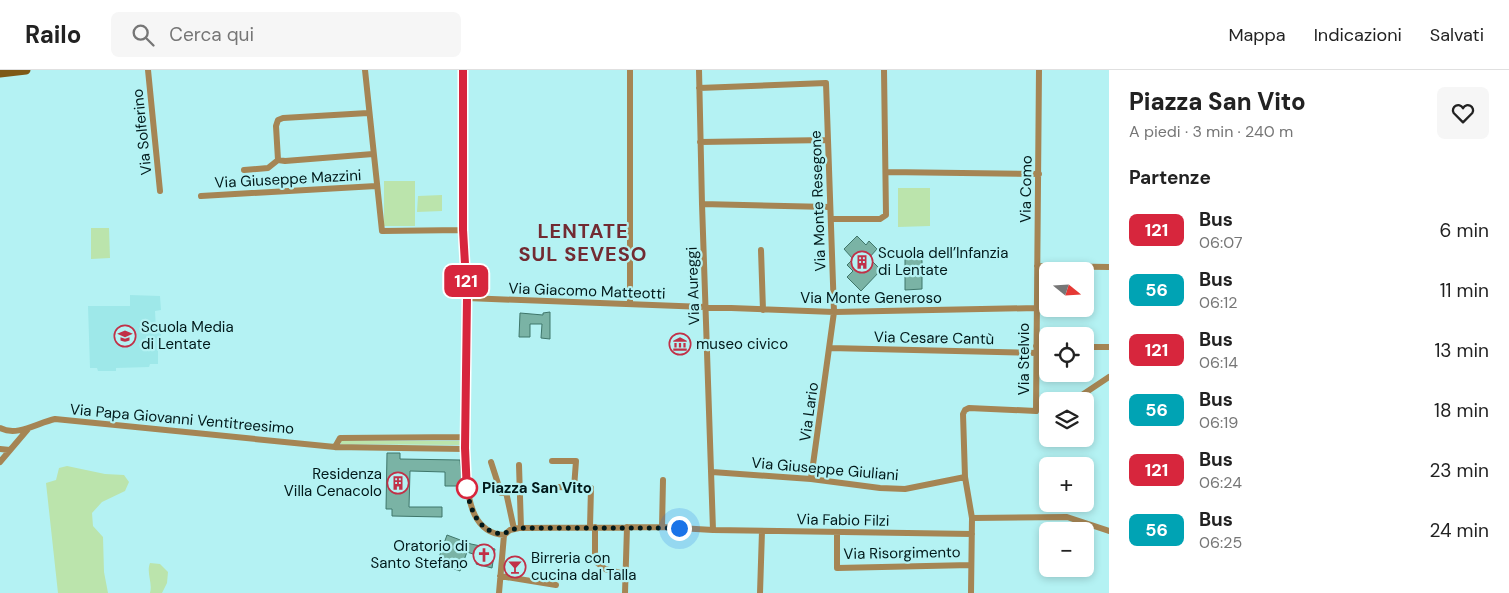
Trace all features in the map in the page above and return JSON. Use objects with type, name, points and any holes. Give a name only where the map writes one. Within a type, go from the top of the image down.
[{"type":"main road","points":[[0,79],[4,73],[26,70]]},
{"type":"street","name":"Via Solferino","points":[[148,70],[160,191]]},
{"type":"street","name":"Via Giuseppe Mazzini","points":[[365,70],[368,113],[382,231],[463,230]]},
{"type":"street","points":[[463,70],[463,230],[467,298],[465,437],[467,492],[471,508],[478,522],[490,532],[504,534],[517,528]]},
{"type":"street","points":[[630,70],[630,304]]},
{"type":"street","name":"Via Aureggi","points":[[699,70],[714,530]]},
{"type":"street","points":[[831,219],[880,219],[886,215],[887,172],[884,70]]},
{"type":"street","name":"Via Como","points":[[1036,308],[1039,70]]},
{"type":"street","name":"Via Monte Resegone","points":[[699,88],[826,83],[834,312],[830,348]]},
{"type":"street","points":[[278,160],[276,126],[278,120],[283,118],[368,113]]},
{"type":"street","points":[[700,142],[828,140]]},
{"type":"street","points":[[244,170],[268,168],[278,160],[373,154]]},
{"type":"street","points":[[887,172],[1039,174]]},
{"type":"street","name":"Via Giuseppe Mazzini","points":[[202,196],[376,186]]},
{"type":"street","points":[[702,204],[830,207]]},
{"type":"street","points":[[761,250],[763,310]]},
{"type":"street","points":[[1037,266],[1109,267]]},
{"type":"street","name":"Via Giacomo Matteotti","points":[[467,298],[706,308]]},
{"type":"street","name":"Via Monte Generoso","points":[[706,308],[834,312],[1036,308]]},
{"type":"street","name":"Via Stelvio","points":[[965,477],[962,419],[965,410],[969,408],[1036,411],[1036,308]]},
{"type":"street","points":[[1094,347],[1109,347]]},
{"type":"street","name":"Via Cesare Cantù","points":[[830,348],[1039,349]]},
{"type":"street","name":"Via Lario","points":[[811,479],[830,348]]},
{"type":"street","points":[[1086,392],[1109,377]]},
{"type":"street","name":"Via Papa Giovanni Ventitreesimo","points":[[2,431],[14,432],[40,422],[55,420],[335,447],[465,448]]},
{"type":"street","points":[[0,462],[28,428]]},
{"type":"street","points":[[335,447],[340,438],[465,437]]},
{"type":"street","points":[[0,449],[10,450]]},
{"type":"street","points":[[552,462],[576,461],[574,488]]},
{"type":"street","points":[[491,462],[501,493],[506,492],[517,528]]},
{"type":"street","points":[[517,528],[519,465]]},
{"type":"street","name":"Via Giuseppe Giuliani","points":[[712,472],[811,479],[880,488],[905,489],[965,477]]},
{"type":"street","points":[[965,477],[972,518],[971,593]]},
{"type":"street","points":[[662,527],[663,480]]},
{"type":"street","points":[[555,487],[590,488],[596,527],[595,561],[604,569],[624,574]]},
{"type":"street","points":[[972,518],[1067,517],[1109,531]]},
{"type":"street","points":[[625,593],[626,527]]},
{"type":"street","name":"Via Fabio Filzi","points":[[517,528],[662,527],[714,530],[972,534]]},
{"type":"street","points":[[760,593],[762,531]]},
{"type":"street","name":"Via Risorgimento","points":[[837,532],[837,568],[972,565]]},
{"type":"street","points":[[498,593],[504,534]]},
{"type":"street","points":[[500,576],[556,585]]},
{"type":"shaded area","name":"Scuola Media di Lentate","points":[[130,295],[160,296],[161,310],[155,311],[156,330],[161,330],[161,341],[158,342],[158,364],[150,364],[149,367],[116,368],[116,371],[98,371],[97,368],[90,368],[88,306],[130,306]]},
{"type":"green space","points":[[384,181],[415,181],[415,226],[384,226]]},
{"type":"green space","points":[[898,188],[930,188],[930,226],[898,227]]},
{"type":"green space","points":[[442,195],[442,211],[417,212],[418,196]]},
{"type":"green space","points":[[91,228],[109,228],[110,258],[91,259]]},
{"type":"green space","points":[[341,441],[462,441],[463,445],[341,444]]},
{"type":"green space","points":[[67,466],[105,474],[124,475],[129,482],[125,491],[102,502],[92,513],[93,526],[103,537],[104,572],[108,593],[58,593],[46,483],[56,480],[59,468]]},
{"type":"green space","points":[[150,563],[160,564],[168,572],[167,583],[162,593],[150,593]]},
{"type":"building","name":"Scuola dell’Infanzia di Lentate","points":[[857,236],[866,245],[869,241],[877,249],[869,258],[881,270],[861,291],[847,277],[853,271],[847,265],[853,259],[844,249]]},
{"type":"building","points":[[905,251],[922,251],[922,289],[905,290]]},
{"type":"building","points":[[550,312],[550,339],[541,338],[542,324],[530,324],[530,337],[519,337],[520,313],[543,315],[543,313]]},
{"type":"building","name":"Residenza Villa Cenacolo","points":[[387,453],[400,453],[400,459],[460,460],[462,486],[445,486],[445,472],[410,471],[409,507],[442,507],[442,517],[392,516],[392,509],[386,509]]},
{"type":"building","points":[[447,535],[471,544],[495,549],[492,568],[476,564],[479,556],[467,552],[460,571],[437,563]]},
{"type":"bus line","name":"121","points":[[463,70],[463,230],[467,298],[465,448],[467,492]]},
{"type":"place","name":"Scuola dell’Infanzia di Lentate","points":[[862,262]]},
{"type":"place","name":"Scuola Media di Lentate","points":[[125,336]]},
{"type":"place","name":"museo civico","points":[[680,344]]},
{"type":"place","name":"Residenza Villa Cenacolo","points":[[398,483]]},
{"type":"place","name":"Piazza San Vito","points":[[467,488]]},
{"type":"place","name":"Oratorio di Santo Stefano","points":[[484,555]]},
{"type":"place","name":"Birreria con cucina dal Talla","points":[[515,567]]},
{"type":"district","name":"LENTATE SUL SEVESO","points":[[583,242]]},
{"type":"route","points":[[467,488],[466,486],[471,508],[478,522],[494,534],[504,534],[519,528],[679,528]]}]
